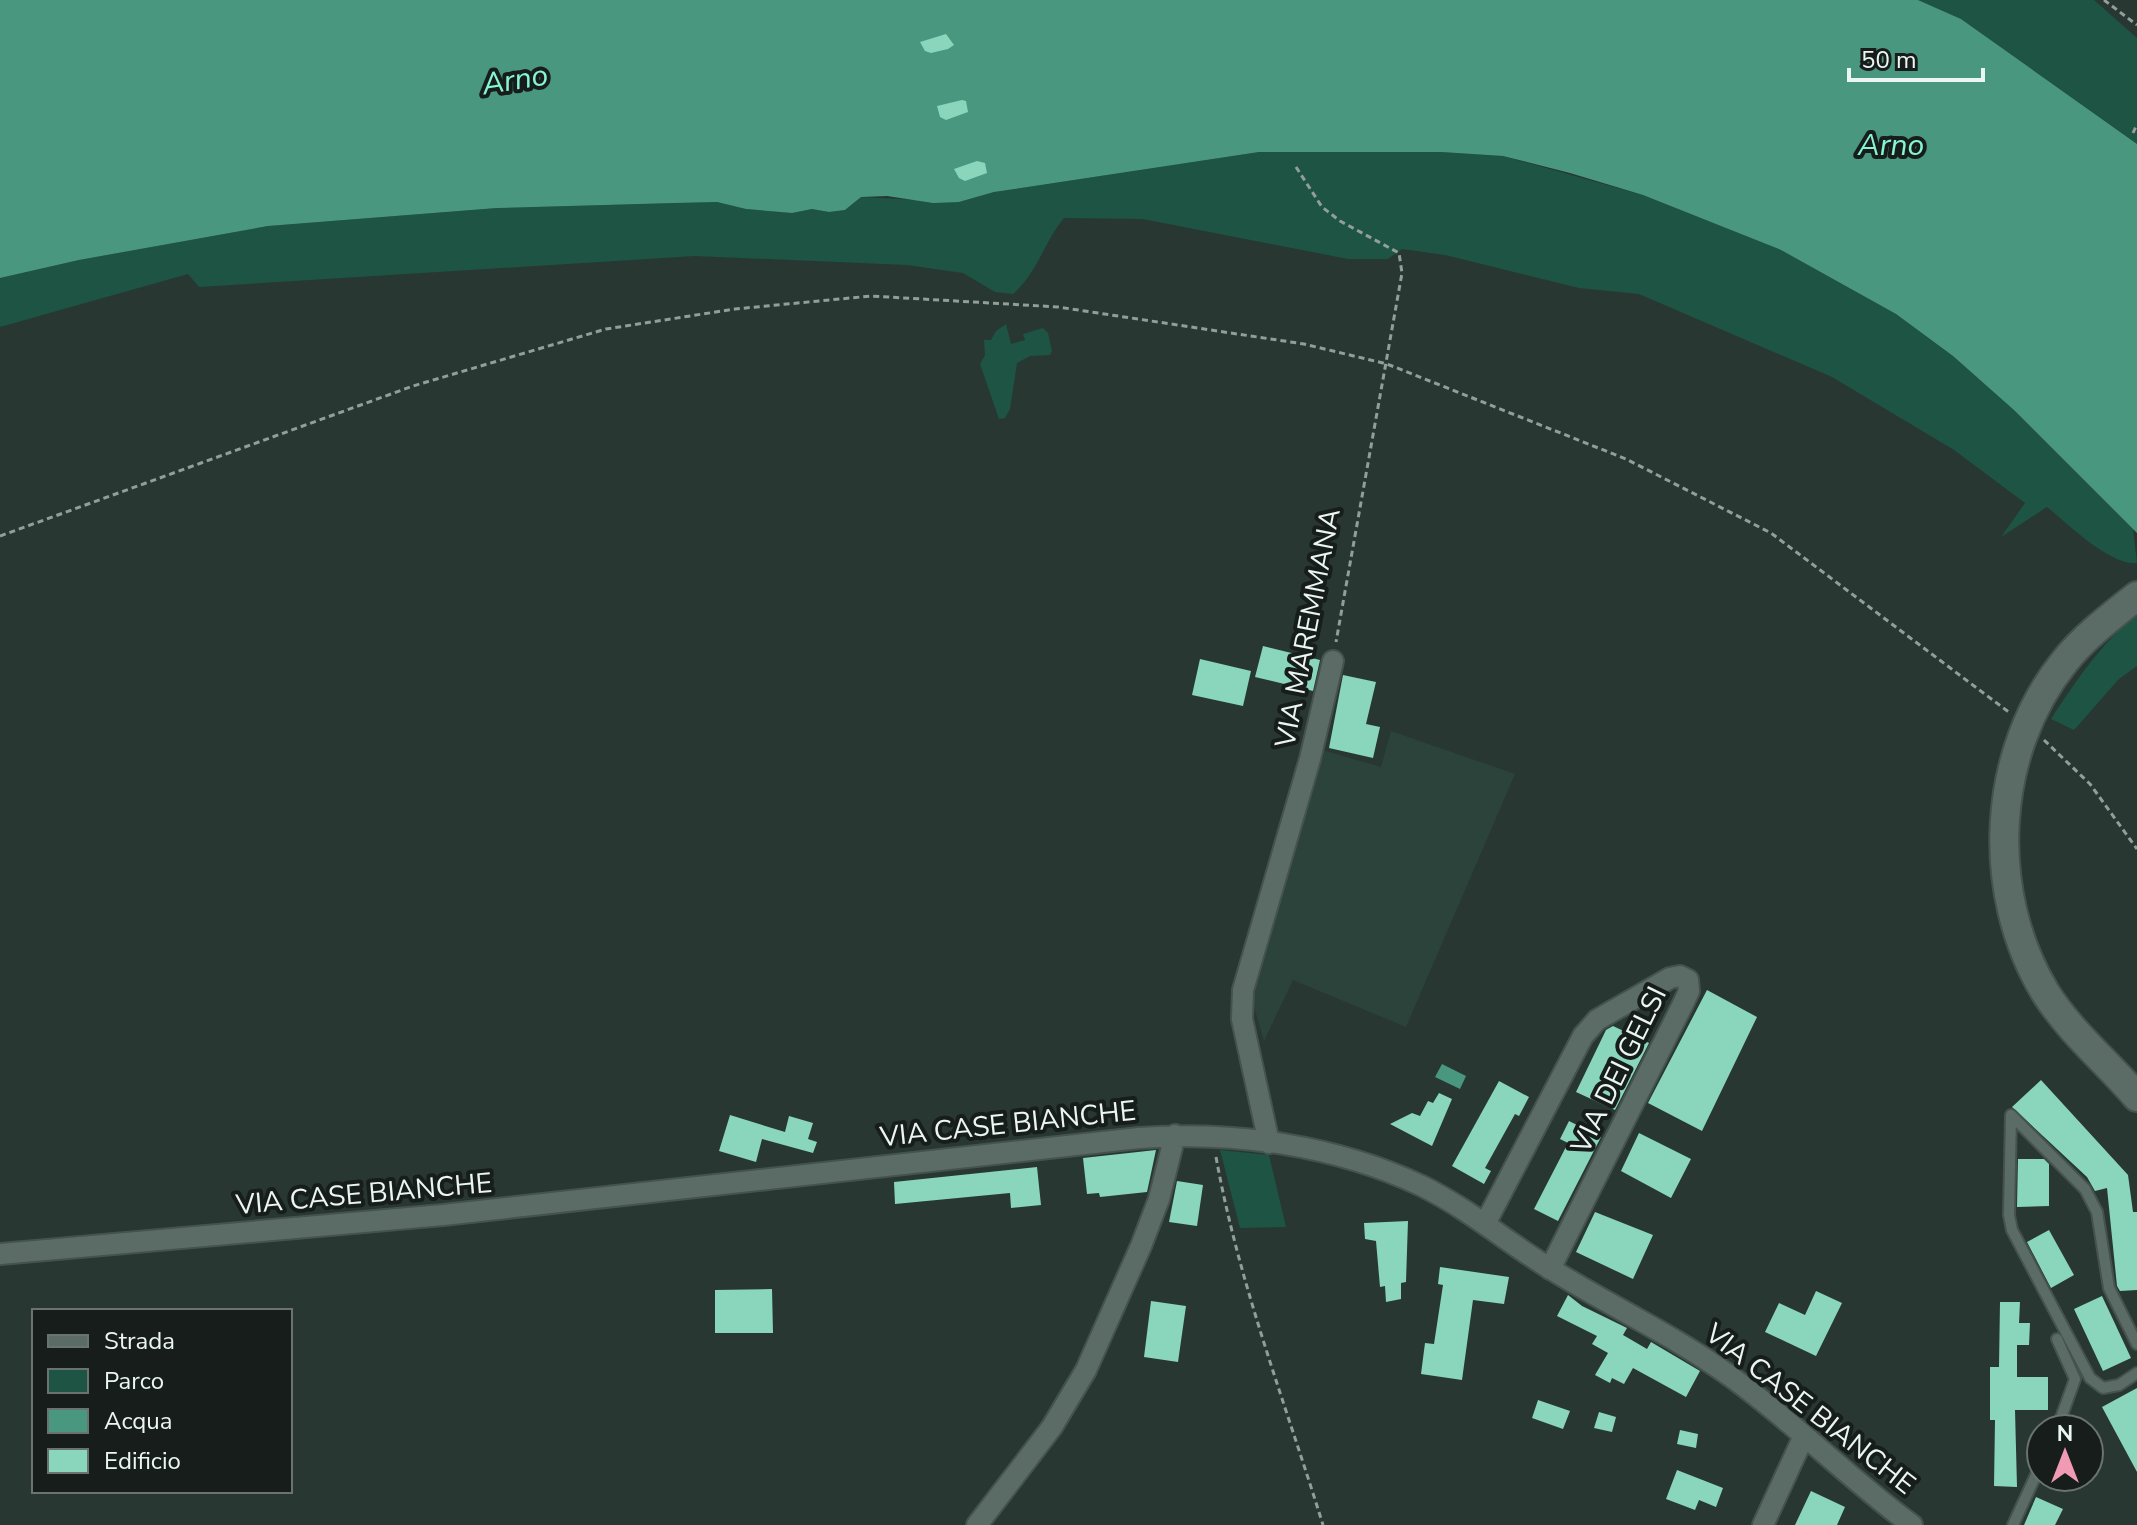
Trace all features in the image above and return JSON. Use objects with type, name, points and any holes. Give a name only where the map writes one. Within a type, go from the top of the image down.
[{"type":"main road","points":[[2137,596],[2065,661],[2027,725],[2009,779],[2005,823],[2006,869],[2019,935],[2028,960],[2061,1015],[2137,1097]]},
{"type":"street","name":"VIA MAREMMANA","points":[[1269,1143],[1242,1019],[1243,990],[1310,759],[1333,661]]},
{"type":"street","name":"VIA DEI GELSI","points":[[1485,1224],[1583,1036],[1597,1020],[1670,978],[1680,976],[1688,980],[1689,991],[1683,1004],[1550,1269]]},
{"type":"street","name":"VIA CASE BIANCHE","points":[[0,1254],[473,1212],[1175,1135],[1212,1135],[1269,1143],[1330,1154],[1397,1176],[1485,1224],[1550,1269],[1695,1352],[1740,1383],[1912,1525]]},
{"type":"street","points":[[977,1525],[1052,1427],[1086,1370],[1145,1234],[1175,1135]]},
{"type":"street","points":[[1763,1525],[1803,1438]]},
{"type":"lane","points":[[2137,1344],[2109,1288],[2097,1212],[2085,1189],[2011,1115],[2009,1215],[2012,1230],[2090,1378],[2103,1388],[2111,1388],[2137,1373]]},
{"type":"lane","points":[[2057,1339],[2075,1379],[2063,1413]]},
{"type":"lane","points":[[2013,1525],[2028,1493]]},
{"type":"path","points":[[2104,0],[2136,24],[2137,18]]},
{"type":"path","points":[[2133,133],[2137,124]]},
{"type":"path","name":"VIA MAREMMANA","points":[[1296,167],[1322,207],[1340,221],[1399,253],[1402,273],[1333,661]]},
{"type":"path","points":[[0,536],[413,386],[606,329],[735,309],[871,296],[1029,305],[1304,344],[1387,364],[1626,459],[1771,533],[2027,725],[2090,784],[2137,849]]},
{"type":"path","points":[[1212,1135],[1227,1221],[1258,1331],[1323,1525]]},
{"type":"shaded area","points":[[1391,731],[1515,774],[1406,1027],[1293,980],[1264,1041],[1253,1003],[1253,985],[1322,750],[1381,767]]},
{"type":"green space","points":[[1918,0],[2094,0],[2137,38],[2137,144],[1961,19]]},
{"type":"green space","points":[[1259,152],[1441,152],[1503,156],[1643,195],[1781,250],[1896,314],[1953,356],[2015,411],[2133,529],[2137,563],[2114,558],[2102,551],[2047,507],[2001,537],[2025,503],[1954,450],[1832,377],[1639,294],[1579,288],[1445,255],[1402,249],[1388,259],[1348,259],[1143,219],[1064,218],[1029,276],[1013,294],[995,292],[963,273],[907,265],[695,256],[199,287],[188,274],[0,327],[0,278],[79,260],[268,226],[497,208],[675,203],[717,202],[746,209],[829,212],[845,210],[861,197],[959,202],[994,192]]},
{"type":"green space","points":[[1006,324],[1011,344],[1025,340],[1023,334],[1043,328],[1048,333],[1052,351],[1050,355],[1030,356],[1017,363],[1010,409],[1005,418],[999,419],[980,364],[985,355],[984,340],[991,340],[996,331]]},
{"type":"green space","points":[[2137,614],[2137,666],[2119,679],[2074,730],[2051,719],[2090,663]]},
{"type":"green space","points":[[1220,1150],[1269,1155],[1286,1227],[1240,1228]]},
{"type":"water","name":"Arno","points":[[0,0],[1918,0],[1961,19],[2137,144],[2137,533],[2015,411],[1953,356],[1896,314],[1781,250],[1643,195],[1503,156],[1441,152],[1259,152],[994,192],[959,202],[861,197],[845,210],[829,212],[746,209],[717,202],[675,203],[497,208],[268,226],[79,260],[0,278]]},
{"type":"water","points":[[1442,1064],[1466,1076],[1460,1089],[1435,1077]]},
{"type":"building","points":[[946,34],[954,45],[948,49],[931,53],[925,51],[920,42]]},
{"type":"building","points":[[966,101],[968,112],[946,120],[940,117],[937,106]]},
{"type":"building","points":[[977,161],[985,163],[987,173],[965,181],[959,178],[954,169]]},
{"type":"building","points":[[1263,646],[1320,660],[1313,691],[1255,677]]},
{"type":"building","points":[[1200,659],[1251,671],[1243,706],[1192,695]]},
{"type":"building","points":[[1343,675],[1376,682],[1366,724],[1380,727],[1373,758],[1329,748]]},
{"type":"building","points":[[1707,990],[1757,1017],[1702,1131],[1648,1103]]},
{"type":"building","points":[[1613,1026],[1649,1043],[1615,1110],[1576,1092],[1606,1030]]},
{"type":"building","points":[[2041,1080],[2128,1175],[2133,1212],[2137,1212],[2137,1290],[2120,1291],[2117,1286],[2107,1188],[2095,1191],[2087,1177],[2012,1107]]},
{"type":"building","points":[[1499,1081],[1529,1097],[1519,1116],[1515,1114],[1485,1168],[1491,1171],[1484,1184],[1452,1166]]},
{"type":"building","points":[[1439,1093],[1452,1099],[1432,1146],[1390,1124],[1412,1113],[1420,1116],[1428,1101],[1433,1103]]},
{"type":"building","points":[[730,1115],[785,1132],[789,1116],[813,1123],[808,1139],[817,1142],[813,1153],[762,1139],[756,1162],[719,1151]]},
{"type":"building","points":[[1569,1121],[1601,1137],[1558,1221],[1534,1209],[1568,1143],[1560,1139]]},
{"type":"building","points":[[1639,1133],[1691,1159],[1671,1198],[1621,1171]]},
{"type":"building","points":[[1156,1150],[1147,1192],[1100,1197],[1099,1193],[1087,1194],[1083,1158]]},
{"type":"building","points":[[2018,1159],[2044,1159],[2049,1164],[2049,1206],[2017,1207]]},
{"type":"building","points":[[1037,1167],[1041,1205],[1011,1208],[1010,1193],[895,1204],[894,1182]]},
{"type":"building","points":[[1177,1181],[1203,1185],[1197,1226],[1169,1222]]},
{"type":"building","points":[[1595,1212],[1653,1235],[1633,1279],[1576,1252]]},
{"type":"building","points":[[1408,1221],[1406,1282],[1401,1283],[1401,1299],[1386,1302],[1385,1286],[1380,1287],[1376,1241],[1365,1239],[1364,1223]]},
{"type":"building","points":[[2049,1230],[2074,1275],[2051,1288],[2027,1242]]},
{"type":"building","points":[[1440,1267],[1509,1277],[1504,1304],[1473,1300],[1462,1380],[1421,1374],[1425,1343],[1434,1344],[1443,1285],[1438,1284]]},
{"type":"building","points":[[772,1289],[773,1333],[715,1333],[715,1290]]},
{"type":"building","points":[[1816,1291],[1842,1303],[1816,1356],[1765,1332],[1779,1303],[1805,1315]]},
{"type":"building","points":[[1568,1295],[1582,1306],[1627,1328],[1623,1335],[1647,1349],[1651,1342],[1700,1371],[1686,1397],[1633,1368],[1624,1384],[1612,1378],[1610,1383],[1595,1375],[1608,1353],[1592,1344],[1597,1336],[1557,1316]]},
{"type":"building","points":[[2102,1296],[2131,1358],[2103,1371],[2074,1309]]},
{"type":"building","points":[[1151,1301],[1186,1306],[1178,1362],[1144,1357]]},
{"type":"building","points":[[2000,1302],[2020,1302],[2019,1323],[2030,1323],[2029,1345],[2017,1345],[2017,1377],[2048,1377],[2048,1410],[2015,1410],[2017,1487],[1994,1486],[1995,1420],[1990,1420],[1990,1367],[1999,1367]]},
{"type":"building","points":[[2137,1388],[2137,1472],[2102,1407]]},
{"type":"building","points":[[1538,1400],[1570,1411],[1563,1429],[1532,1418]]},
{"type":"building","points":[[1599,1412],[1616,1417],[1612,1432],[1594,1428]]},
{"type":"building","points":[[1680,1430],[1698,1434],[1696,1448],[1677,1444]]},
{"type":"building","points":[[1677,1470],[1723,1488],[1716,1507],[1699,1500],[1695,1510],[1666,1499]]},
{"type":"building","points":[[1811,1491],[1845,1507],[1837,1525],[1795,1525]]},
{"type":"building","points":[[2036,1497],[2063,1509],[2055,1525],[2024,1525]]}]
